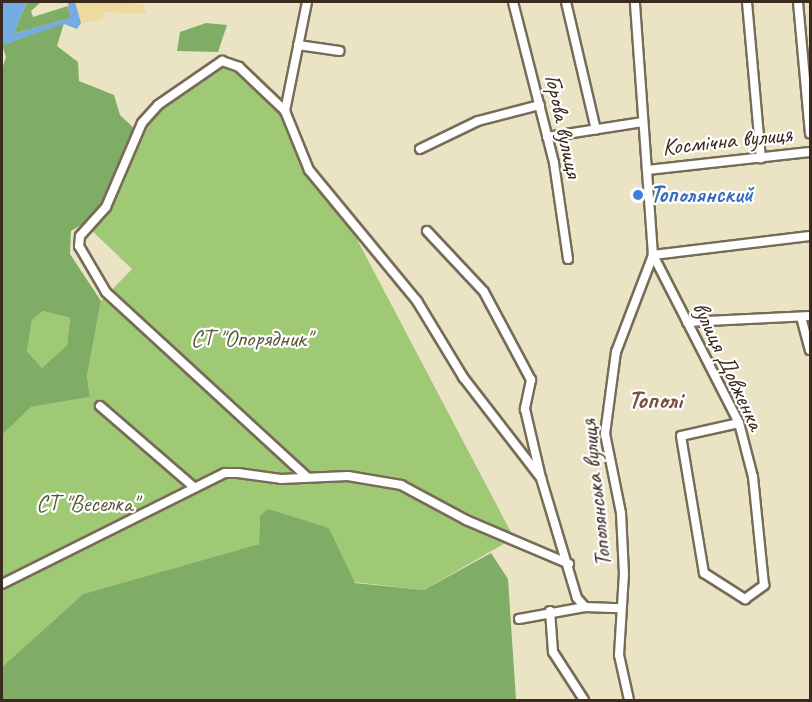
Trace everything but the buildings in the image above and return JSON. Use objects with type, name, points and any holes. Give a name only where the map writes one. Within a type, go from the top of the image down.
[{"type":"street","points":[[285,111],[307,2]]},
{"type":"street","name":"Горова вулиця","points":[[513,2],[547,137],[568,260]]},
{"type":"street","points":[[566,2],[596,129]]},
{"type":"street","name":"Тополянська вулиця","points":[[629,700],[619,655],[624,546],[607,449],[607,408],[624,321],[653,255],[635,2]]},
{"type":"street","points":[[747,2],[761,158]]},
{"type":"street","points":[[798,2],[810,133]]},
{"type":"street","points":[[298,45],[340,51]]},
{"type":"street","points":[[308,477],[106,292],[78,242],[106,207],[142,123],[217,63],[232,62],[285,111],[309,170],[417,301],[464,377],[542,478]]},
{"type":"street","points":[[420,149],[478,121],[540,105]]},
{"type":"street","points":[[547,137],[644,122]]},
{"type":"street","name":"Космічна вулиця","points":[[647,170],[810,152]]},
{"type":"street","points":[[427,231],[484,292],[531,380],[525,409],[542,478],[585,607]]},
{"type":"street","points":[[653,255],[810,236]]},
{"type":"street","name":"вулиця Довженка","points":[[653,255],[739,423],[753,477],[764,585],[745,599],[716,585],[704,573],[681,436],[739,423]]},
{"type":"street","points":[[687,322],[810,316]]},
{"type":"street","points":[[801,317],[810,350]]},
{"type":"street","points":[[100,405],[195,488]]},
{"type":"street","points":[[2,584],[225,473],[401,485],[484,529],[569,564]]},
{"type":"street","points":[[519,619],[550,611],[585,607],[620,608]]},
{"type":"street","points":[[550,611],[553,651],[584,700]]},
{"type":"green space","points":[[27,2],[41,2],[31,11],[33,17],[68,6],[71,18],[13,34]]},
{"type":"green space","points":[[64,23],[57,46],[78,62],[79,81],[114,95],[120,115],[138,132],[125,175],[96,216],[71,231],[70,254],[101,301],[87,376],[90,397],[31,407],[2,435],[2,69],[6,57],[2,45]],"holes":[[[43,311],[70,318],[67,345],[42,368],[27,351],[32,320]]]},
{"type":"green space","points":[[206,23],[227,25],[218,52],[177,51],[180,32]]},
{"type":"green space","name":"СТ \"Опорядник\"","points":[[228,61],[279,103],[309,170],[349,224],[514,538],[424,590],[354,582],[329,528],[260,517],[259,544],[83,594],[2,667],[2,435],[31,407],[90,397],[87,376],[101,301],[132,269],[86,225],[158,105]]},
{"type":"green space","points":[[43,311],[70,318],[67,345],[42,368],[27,351],[32,320]]},
{"type":"green space","points":[[268,509],[329,528],[355,583],[424,590],[491,553],[508,579],[516,700],[2,700],[2,667],[83,594],[259,544],[260,516]]},
{"type":"sand","points":[[75,2],[123,2],[143,5],[147,14],[105,12],[102,20],[81,23]]},
{"type":"water","points":[[2,2],[27,2],[13,34],[70,18],[68,2],[75,2],[81,23],[77,29],[64,24],[2,45]]},
{"type":"place","name":"Тополянский","points":[[638,195]]},
{"type":"district","name":"Тополі","points":[[655,400]]},
{"type":"park label","name":"СТ \"Веселка\"","points":[[87,504]]}]
